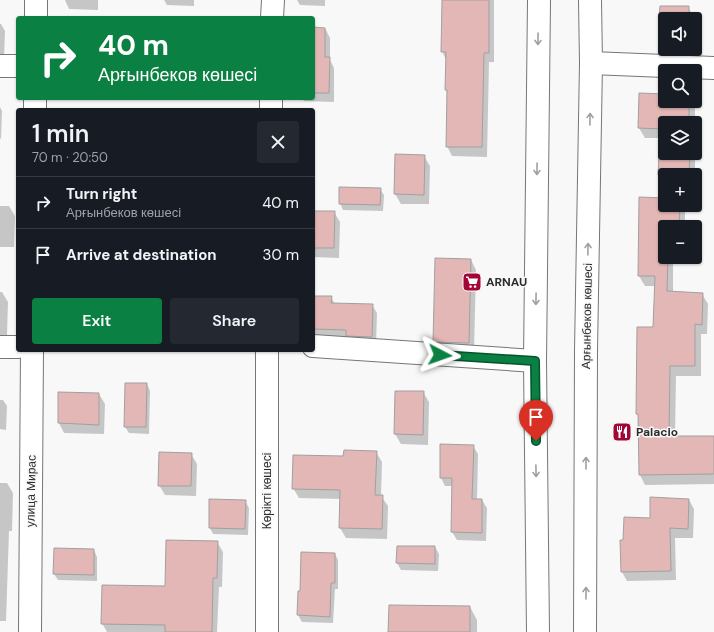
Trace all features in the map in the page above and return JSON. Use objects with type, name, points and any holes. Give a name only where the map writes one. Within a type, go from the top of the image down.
[{"type":"main road","points":[[36,0],[36,16]]},
{"type":"main road","points":[[272,0],[272,16]]},
{"type":"main road","points":[[538,632],[535,361],[539,0]]},
{"type":"main road","name":"Арғынбеков көшесі","points":[[585,632],[586,352],[591,63],[590,0]]},
{"type":"main road","points":[[591,63],[714,68]]},
{"type":"main road","points":[[0,66],[16,66]]},
{"type":"main road","points":[[0,347],[16,346]]},
{"type":"main road","points":[[315,346],[535,361]]},
{"type":"main road","name":"улица Мирас","points":[[30,632],[32,352]]},
{"type":"main road","name":"Көрікті көшесі","points":[[267,632],[268,352]]},
{"type":"building","points":[[442,0],[489,0],[489,53],[484,53],[482,147],[446,147],[446,52],[441,52]]},
{"type":"building","points":[[660,6],[689,6],[689,12],[660,12]]},
{"type":"building","points":[[315,27],[325,28],[325,57],[330,57],[329,93],[315,93]]},
{"type":"building","points":[[639,93],[658,94],[658,108],[689,108],[689,116],[658,116],[658,129],[638,128]]},
{"type":"building","points":[[395,154],[425,155],[424,195],[394,194]]},
{"type":"building","points":[[659,160],[690,160],[689,168],[658,168]]},
{"type":"building","points":[[339,187],[381,188],[380,205],[339,204]]},
{"type":"building","points":[[639,197],[658,198],[658,212],[680,212],[679,220],[658,220],[658,264],[668,264],[667,291],[703,293],[702,325],[695,324],[695,366],[670,366],[669,436],[714,436],[714,474],[639,475],[638,414],[636,414],[637,327],[653,327],[655,276],[638,276]]},
{"type":"building","points":[[315,211],[335,211],[334,248],[315,248]]},
{"type":"building","points":[[435,258],[471,259],[469,343],[433,342]]},
{"type":"building","points":[[315,296],[332,296],[331,303],[373,304],[372,337],[346,336],[346,330],[315,329]]},
{"type":"building","points":[[125,383],[147,383],[146,427],[124,427]]},
{"type":"building","points":[[395,391],[424,391],[423,435],[394,434]]},
{"type":"building","points":[[58,392],[99,393],[99,425],[58,423]]},
{"type":"building","points":[[440,444],[474,445],[472,499],[482,499],[482,533],[451,532],[452,478],[440,478]]},
{"type":"building","points":[[344,450],[377,451],[375,495],[383,495],[382,529],[339,528],[340,490],[292,489],[293,455],[343,456]]},
{"type":"building","points":[[159,452],[192,453],[191,486],[158,486]]},
{"type":"building","points":[[650,497],[689,499],[688,529],[670,528],[671,571],[621,572],[620,540],[623,540],[624,517],[650,518]]},
{"type":"building","points":[[209,499],[246,500],[245,529],[209,528]]},
{"type":"building","points":[[166,540],[218,541],[217,578],[213,578],[212,632],[165,632],[165,625],[101,624],[102,585],[165,586]]},
{"type":"building","points":[[397,546],[435,546],[435,564],[396,563]]},
{"type":"building","points":[[54,548],[94,549],[94,575],[53,574]]},
{"type":"building","points":[[301,552],[335,553],[335,583],[331,583],[330,617],[297,615],[298,591],[300,591]]},
{"type":"building","points":[[389,605],[470,606],[470,632],[388,632]]},
{"type":"place","name":"ARNAU","points":[[472,282]]},
{"type":"place","name":"Palacio","points":[[622,432]]},
{"type":"route","points":[[440,355],[535,361],[536,441]]}]
